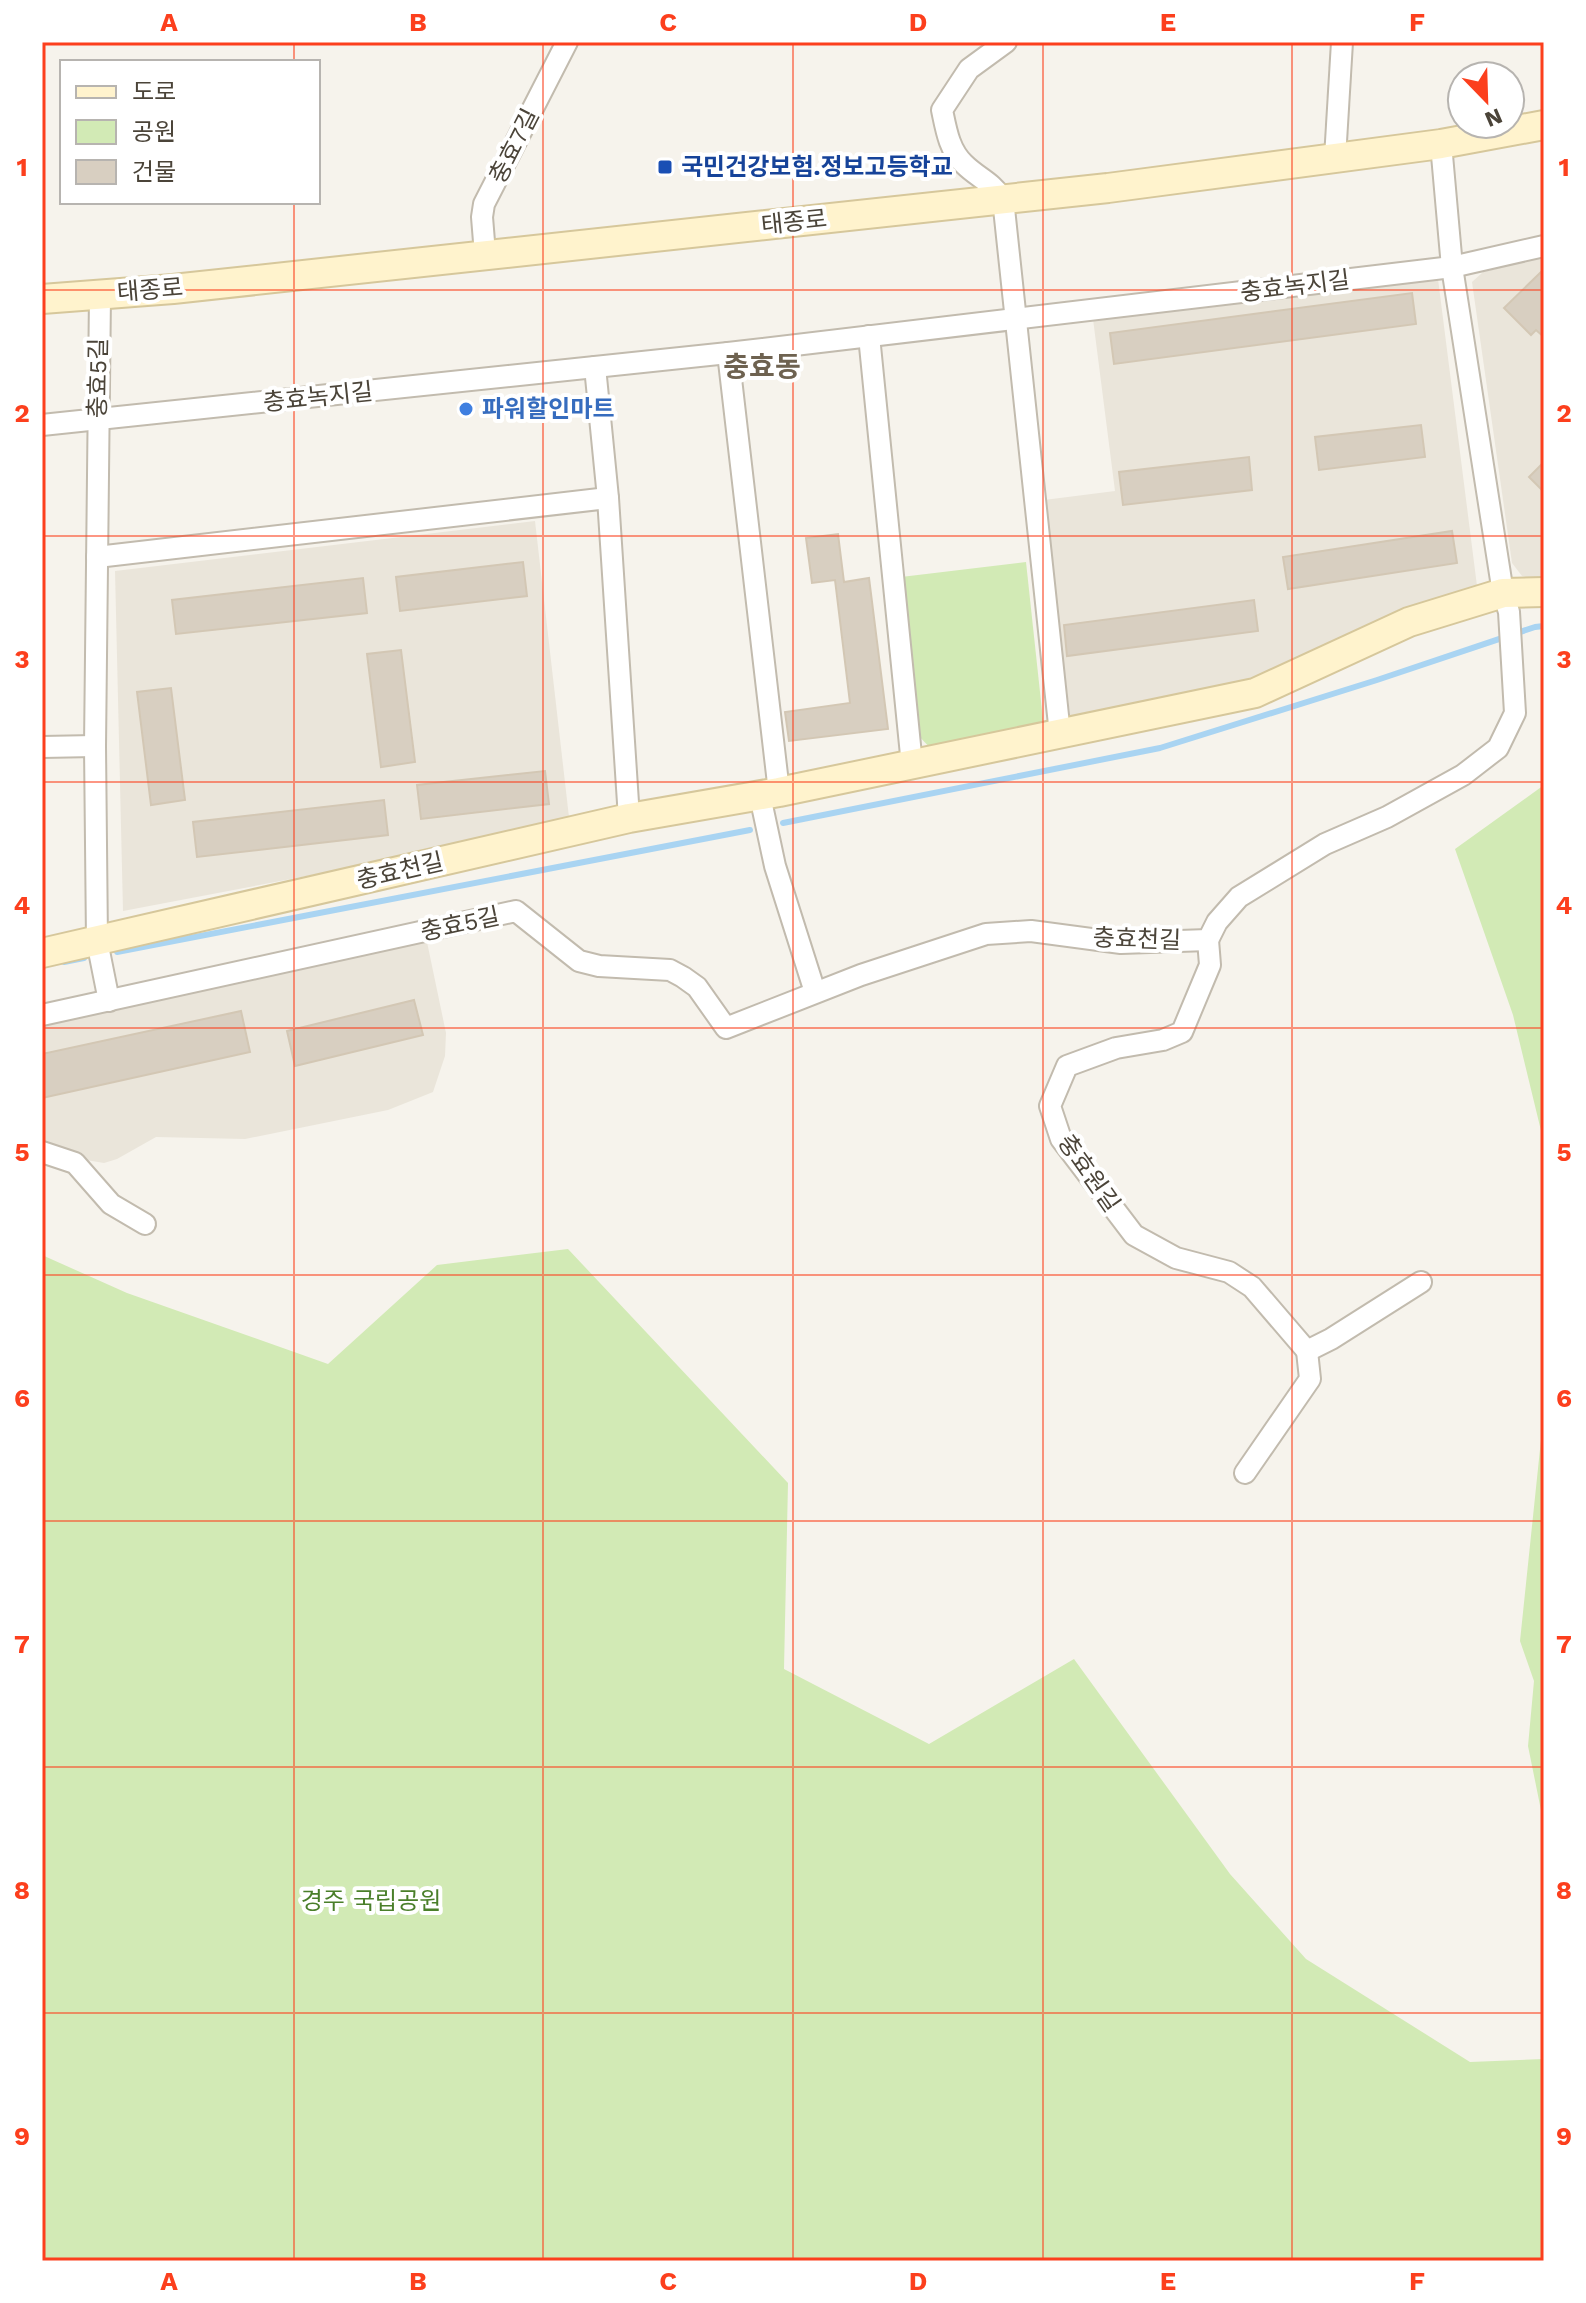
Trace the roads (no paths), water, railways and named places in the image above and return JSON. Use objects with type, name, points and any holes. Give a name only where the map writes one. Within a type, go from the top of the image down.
[{"type":"street","name":"충효7길","points":[[485,254],[484,204],[567,42]]},
{"type":"street","points":[[1006,42],[969,69],[942,110],[949,142],[963,164],[993,184],[1003,199],[1060,734]]},
{"type":"street","points":[[1335,158],[1342,42]]},
{"type":"street","name":"태종로","points":[[42,299],[173,289],[1108,188],[1441,144],[1544,125]]},
{"type":"street","points":[[1441,144],[1452,267],[1503,593]]},
{"type":"street","name":"충효녹지길","points":[[42,425],[728,353],[1452,267],[1544,246]]},
{"type":"street","name":"충효5길","points":[[100,295],[95,746],[97,941],[109,1001]]},
{"type":"street","points":[[869,336],[912,765]]},
{"type":"street","points":[[728,353],[775,866],[815,992]]},
{"type":"street","points":[[595,367],[608,498],[629,818]]},
{"type":"street","points":[[97,557],[608,498]]},
{"type":"street","name":"충효천길","points":[[42,953],[629,818],[770,794],[1255,693],[1409,622],[1503,593],[1544,592]]},
{"type":"street","name":"충효천길","points":[[815,992],[986,934],[1031,931],[1121,943],[1208,940],[1217,922],[1239,897],[1325,844],[1387,817],[1463,775],[1498,748],[1515,713],[1509,612],[1503,593]]},
{"type":"street","points":[[42,747],[95,746]]},
{"type":"street","name":"충효5길","points":[[42,1015],[516,911],[579,961],[599,966],[670,970],[683,977],[697,987],[726,1028],[815,992]]},
{"type":"street","name":"충효원길","points":[[1208,940],[1210,965],[1182,1032],[1163,1040],[1116,1048],[1067,1066],[1050,1106],[1061,1139],[1134,1235],[1176,1258],[1229,1272],[1252,1287],[1307,1351]]},
{"type":"street","points":[[42,1152],[75,1163],[111,1204],[145,1224]]},
{"type":"street","points":[[1245,1473],[1310,1379],[1307,1351],[1421,1282]]},
{"type":"waterway","points":[[783,823],[1160,748],[1544,626]]},
{"type":"waterway","points":[[117,952],[750,830]]},
{"type":"waterway","points":[[64,962],[84,958]]},
{"type":"place","name":"국민건강보험.정보고등학교","points":[[665,167]]},
{"type":"place","name":"파워할인마트","points":[[466,409]]},
{"type":"district","name":"충효동","points":[[762,366]]},
{"type":"park label","name":"경주 국립공원","points":[[371,1901]]}]
